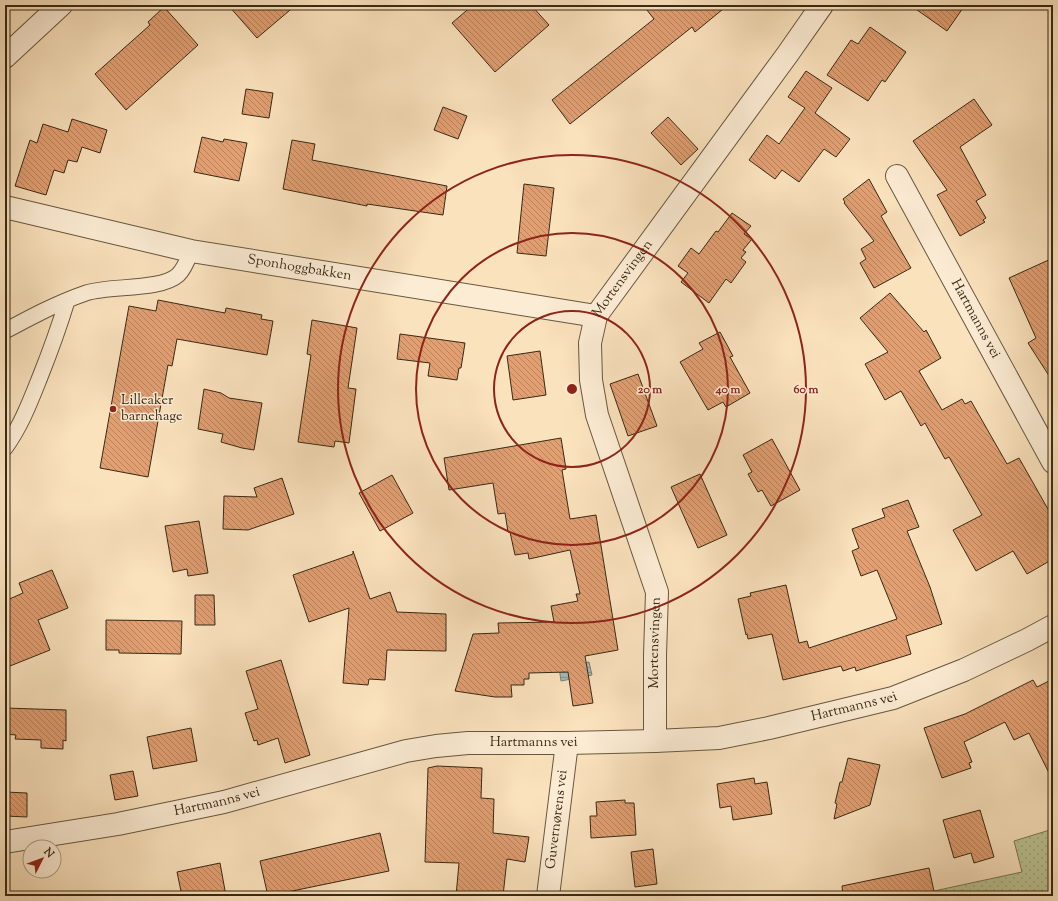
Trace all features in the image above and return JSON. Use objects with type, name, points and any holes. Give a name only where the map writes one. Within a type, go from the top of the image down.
[{"type":"street","points":[[5,56],[61,5]]},
{"type":"street","name":"Mortensvingen","points":[[655,741],[657,592],[597,415],[591,380],[590,343],[596,316],[822,5]]},
{"type":"street","name":"Hartmanns vei","points":[[897,176],[1053,462]]},
{"type":"street","name":"Sponhoggbakken","points":[[5,207],[191,251],[596,316]]},
{"type":"street","name":"Hartmanns vei","points":[[5,842],[118,824],[224,802],[406,751],[436,746],[468,743],[566,743],[718,738],[769,728],[893,698],[964,670],[1053,626]]},
{"type":"street","name":"Guvernørens vei","points":[[548,896],[566,743]]},
{"type":"lane","points":[[5,331],[35,315],[86,293],[148,286],[169,280],[178,275],[185,267],[191,251]]},
{"type":"lane","points":[[5,448],[15,434],[28,408],[59,327],[67,301]]},
{"type":"green space","points":[[1053,829],[1053,896],[935,896],[934,891],[1022,872],[1014,841]]},
{"type":"water","points":[[589,662],[592,675],[561,681],[559,667]]},
{"type":"building","points":[[228,5],[296,5],[257,38]]},
{"type":"building","points":[[473,5],[531,5],[549,25],[495,72],[452,23]]},
{"type":"building","points":[[643,5],[728,5],[695,32],[692,27],[570,124],[552,100],[654,19]]},
{"type":"building","points":[[910,5],[965,5],[947,31]]},
{"type":"building","points":[[164,7],[198,45],[126,110],[95,74],[150,25],[148,22]]},
{"type":"building","points":[[870,27],[906,52],[885,82],[882,80],[868,101],[827,75],[851,40],[858,44]]},
{"type":"building","points":[[806,71],[832,88],[815,113],[850,139],[836,157],[824,149],[799,182],[782,170],[775,179],[749,160],[767,135],[779,144],[805,108],[788,97]]},
{"type":"building","points":[[246,89],[273,93],[269,118],[242,114]]},
{"type":"building","points":[[974,99],[992,125],[960,147],[986,195],[976,201],[986,218],[983,220],[985,222],[960,236],[937,195],[947,190],[913,141]]},
{"type":"building","points":[[443,107],[467,116],[458,139],[434,130]]},
{"type":"building","points":[[668,117],[698,149],[681,165],[651,133]]},
{"type":"building","points":[[72,119],[107,130],[100,153],[82,147],[77,162],[68,160],[64,173],[54,170],[46,195],[15,186],[30,140],[37,143],[43,124],[68,132]]},
{"type":"building","points":[[202,137],[223,142],[224,139],[247,143],[239,181],[194,172]]},
{"type":"building","points":[[292,140],[315,144],[312,160],[447,186],[443,215],[367,204],[367,206],[283,189]]},
{"type":"building","points":[[869,179],[887,212],[881,216],[911,268],[874,288],[860,263],[866,259],[861,249],[874,241],[844,203],[845,202],[843,199]]},
{"type":"building","points":[[524,184],[554,188],[546,256],[517,253]]},
{"type":"building","points":[[732,213],[751,226],[744,234],[752,239],[743,250],[746,252],[741,258],[746,262],[731,283],[726,279],[709,303],[681,282],[688,273],[678,266],[691,248],[699,254]]},
{"type":"building","points":[[1053,258],[1053,382],[1028,343],[1036,338],[1009,278]]},
{"type":"building","points":[[890,293],[924,332],[926,330],[941,358],[919,371],[942,410],[962,399],[965,404],[971,401],[1007,464],[1019,458],[1053,518],[1053,559],[1027,574],[1013,551],[976,571],[953,530],[982,515],[949,457],[945,459],[925,423],[921,426],[901,391],[885,400],[865,364],[888,352],[860,318]]},
{"type":"building","points":[[158,300],[225,313],[226,308],[262,315],[261,319],[273,321],[267,355],[177,339],[172,366],[168,365],[148,477],[100,468],[129,306],[156,311]]},
{"type":"building","points":[[312,320],[357,328],[348,388],[356,389],[349,443],[335,441],[334,447],[298,442],[311,355],[307,354]]},
{"type":"building","points":[[720,332],[733,356],[730,357],[750,393],[726,407],[723,402],[708,410],[680,362],[703,349],[699,343]]},
{"type":"building","points":[[400,334],[465,343],[461,368],[459,368],[457,380],[428,376],[430,363],[397,359]]},
{"type":"building","points":[[540,351],[546,395],[513,400],[507,356]]},
{"type":"building","points":[[638,374],[657,426],[628,436],[610,384]]},
{"type":"building","points":[[204,389],[221,393],[229,398],[262,403],[254,450],[221,442],[223,434],[198,429]]},
{"type":"building","points":[[561,438],[566,469],[562,470],[570,519],[596,515],[618,650],[585,656],[593,703],[573,706],[568,672],[529,673],[529,679],[524,679],[524,685],[511,685],[512,697],[495,697],[455,691],[473,634],[499,633],[498,623],[554,622],[551,606],[578,601],[576,594],[580,594],[570,550],[529,559],[528,553],[515,555],[510,532],[508,532],[505,513],[498,514],[493,483],[449,490],[444,458]]},
{"type":"building","points":[[772,439],[800,490],[771,506],[762,490],[758,492],[748,474],[752,472],[743,455]]},
{"type":"building","points":[[700,474],[727,535],[698,548],[671,487]]},
{"type":"building","points":[[392,475],[413,513],[380,531],[359,493]]},
{"type":"building","points":[[282,478],[294,514],[248,530],[223,529],[224,496],[257,497],[254,488]]},
{"type":"building","points":[[908,500],[919,527],[907,531],[930,587],[942,624],[906,636],[911,654],[856,671],[855,667],[843,671],[841,666],[783,680],[772,634],[748,639],[738,599],[751,596],[750,593],[786,585],[799,643],[807,641],[809,648],[897,619],[877,570],[861,576],[852,551],[859,548],[852,529],[885,517],[882,509]]},
{"type":"building","points":[[199,521],[208,573],[188,576],[187,569],[173,572],[165,526]]},
{"type":"building","points":[[353,551],[370,599],[390,592],[397,612],[446,614],[446,651],[387,650],[385,680],[369,679],[368,685],[343,683],[349,608],[309,622],[293,575],[353,554]]},
{"type":"building","points":[[52,570],[68,608],[38,620],[50,650],[5,668],[5,601],[23,593],[19,583]]},
{"type":"building","points":[[195,595],[214,595],[215,625],[195,625]]},
{"type":"building","points":[[106,620],[182,621],[181,654],[119,653],[119,650],[106,650]]},
{"type":"building","points":[[281,660],[310,755],[285,763],[278,738],[258,745],[257,740],[254,741],[245,713],[258,709],[246,671]]},
{"type":"building","points":[[1053,679],[1053,781],[1029,733],[1014,740],[1005,722],[964,742],[972,762],[969,763],[971,768],[942,778],[924,728],[965,714],[1033,680],[1037,687]]},
{"type":"building","points":[[5,708],[66,710],[66,741],[63,740],[63,749],[41,748],[41,740],[15,739],[16,735],[5,734]]},
{"type":"building","points":[[191,728],[197,761],[153,769],[147,737]]},
{"type":"building","points":[[848,758],[880,765],[870,805],[834,819],[837,804],[835,803]]},
{"type":"building","points":[[437,766],[482,768],[481,798],[494,799],[493,833],[529,837],[525,862],[507,859],[503,896],[456,896],[459,863],[425,862],[428,768]]},
{"type":"building","points":[[133,771],[138,796],[115,800],[110,775]]},
{"type":"building","points":[[754,778],[755,784],[767,782],[772,814],[733,820],[731,806],[720,808],[717,784]]},
{"type":"building","points":[[5,792],[27,793],[27,817],[5,816]]},
{"type":"building","points":[[625,800],[625,803],[634,803],[636,835],[591,838],[590,816],[597,816],[596,802]]},
{"type":"building","points":[[980,810],[994,857],[974,863],[971,853],[954,858],[943,820]]},
{"type":"building","points":[[380,833],[389,871],[268,896],[260,861]]},
{"type":"building","points":[[653,849],[657,884],[635,887],[631,852]]},
{"type":"building","points":[[220,863],[226,896],[182,896],[177,872]]},
{"type":"building","points":[[929,868],[935,896],[843,896],[842,886]]},
{"type":"place","name":"Lilleaker barnehage","points":[[113,409]]}]
